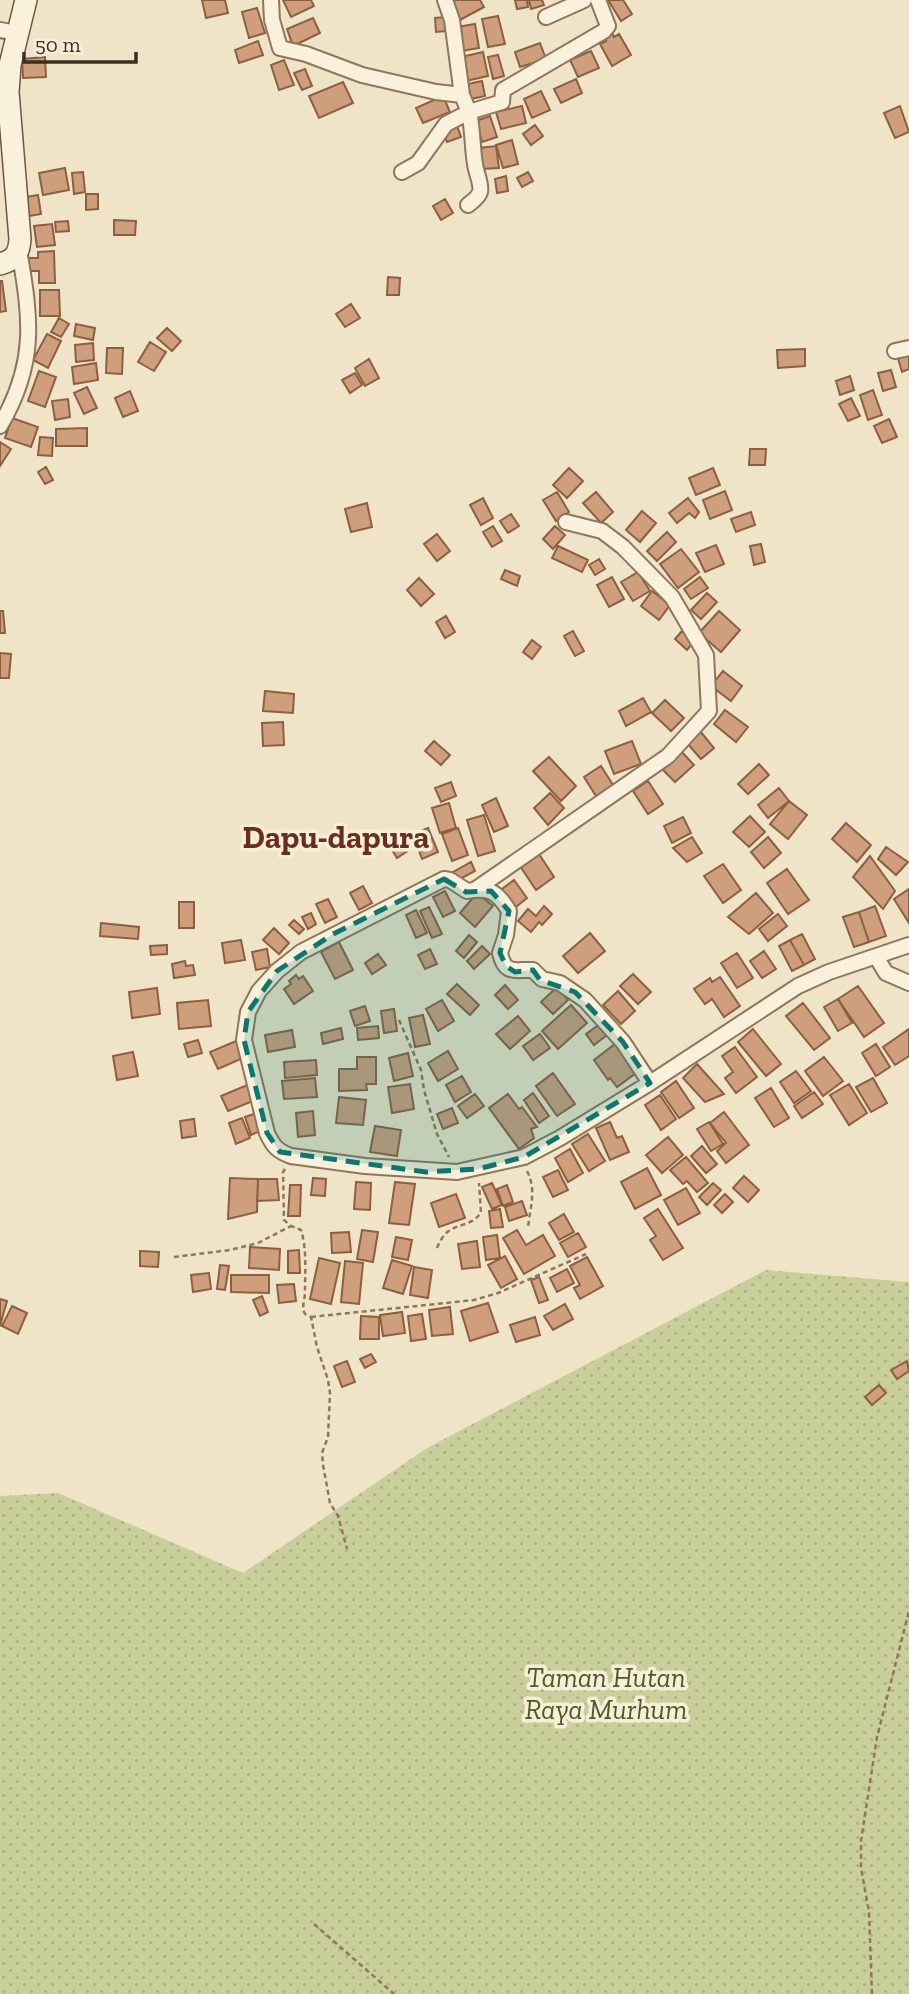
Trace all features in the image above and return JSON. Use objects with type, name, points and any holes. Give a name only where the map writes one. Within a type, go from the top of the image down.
[{"type":"main road","points":[[0,264],[15,258],[19,250],[8,92],[8,32],[26,0]]},
{"type":"street","points":[[271,0],[272,20],[279,48],[306,54],[362,75],[443,93],[461,94]]},
{"type":"street","points":[[445,0],[452,20],[461,94],[473,130],[475,164],[480,186],[480,193],[468,205]]},
{"type":"street","points":[[546,17],[584,0]]},
{"type":"street","points":[[402,172],[418,163],[446,124],[469,112],[502,102],[503,90],[604,31],[608,22],[598,0]]},
{"type":"street","points":[[0,426],[17,393],[25,364],[30,325],[19,250]]},
{"type":"street","points":[[474,890],[668,756],[709,711],[706,654],[672,597],[623,547],[602,531],[566,522]]},
{"type":"street","points":[[650,1083],[623,1042],[585,1000],[560,983],[542,979],[533,970],[516,972],[506,966],[500,953],[509,911],[491,891],[467,891],[444,879],[301,952],[276,971],[259,991],[248,1012],[244,1040],[267,1133],[273,1146],[291,1156],[365,1166],[457,1172],[524,1157],[650,1083],[798,986],[829,972],[909,945]]},
{"type":"street","points":[[877,958],[886,973],[909,983]]},
{"type":"path","points":[[399,1020],[421,1070],[437,1134],[457,1172]]},
{"type":"path","points":[[291,1156],[283,1172],[282,1213],[284,1220],[301,1230],[304,1240],[305,1290],[302,1307],[305,1314],[311,1317],[474,1300],[498,1293],[586,1254]]},
{"type":"path","points":[[524,1157],[533,1191],[528,1228]]},
{"type":"path","points":[[437,1248],[442,1236],[449,1229],[475,1221],[481,1213],[478,1169]]},
{"type":"path","points":[[174,1257],[230,1251],[258,1242],[291,1226]]},
{"type":"path","points":[[311,1317],[330,1393],[328,1437],[322,1452],[323,1465],[330,1503],[338,1516],[347,1549]]},
{"type":"path","points":[[872,1994],[869,1912],[861,1868],[861,1841],[877,1737],[909,1611]]},
{"type":"path","points":[[314,1924],[394,1994]]},
{"type":"highlighted area","points":[[444,879],[466,892],[491,891],[509,911],[500,953],[506,966],[515,972],[533,970],[540,980],[575,992],[623,1042],[650,1083],[524,1157],[478,1169],[426,1172],[280,1152],[267,1133],[244,1040],[248,1012],[277,971],[333,934]]},
{"type":"green space","name":"Taman Hutan Raya Murhum","points":[[766,1270],[909,1282],[909,1994],[0,1994],[0,1496],[58,1493],[243,1573],[427,1448]]},
{"type":"building","points":[[202,0],[225,0],[228,13],[206,18]]},
{"type":"building","points":[[283,0],[311,0],[314,6],[291,17]]},
{"type":"building","points":[[449,0],[480,0],[484,7],[458,21]]},
{"type":"building","points":[[515,0],[527,0],[528,7],[517,9]]},
{"type":"building","points":[[529,0],[542,0],[544,5],[531,9]]},
{"type":"building","points":[[608,0],[623,0],[632,14],[621,21]]},
{"type":"building","points":[[257,8],[265,33],[249,38],[242,12]]},
{"type":"building","points":[[498,16],[505,44],[488,47],[482,19]]},
{"type":"building","points":[[445,17],[446,31],[436,32],[435,18]]},
{"type":"building","points":[[313,18],[320,33],[293,46],[287,29]]},
{"type":"building","points":[[475,24],[479,48],[461,51],[457,27]]},
{"type":"building","points":[[612,33],[614,37],[619,34],[631,55],[612,66],[600,44]]},
{"type":"building","points":[[258,41],[263,55],[239,63],[235,50]]},
{"type":"building","points":[[540,43],[546,59],[520,67],[515,52]]},
{"type":"building","points":[[591,51],[599,68],[578,77],[570,60]]},
{"type":"building","points":[[483,52],[488,76],[466,81],[461,57]]},
{"type":"building","points":[[498,55],[504,76],[493,79],[488,57]]},
{"type":"building","points":[[45,57],[46,77],[23,78],[22,59]]},
{"type":"building","points":[[284,60],[294,85],[279,90],[271,65]]},
{"type":"building","points":[[305,69],[312,86],[302,90],[294,73]]},
{"type":"building","points":[[576,79],[582,93],[561,103],[554,89]]},
{"type":"building","points":[[482,81],[485,96],[471,99],[468,84]]},
{"type":"building","points":[[343,82],[353,103],[319,118],[309,96]]},
{"type":"building","points":[[541,91],[550,110],[532,118],[524,99]]},
{"type":"building","points":[[443,96],[450,112],[423,123],[416,108]]},
{"type":"building","points":[[522,106],[526,123],[501,129],[496,112]]},
{"type":"building","points":[[900,106],[909,132],[895,138],[884,113]]},
{"type":"building","points":[[490,116],[497,137],[482,142],[476,121]]},
{"type":"building","points":[[535,125],[543,136],[531,145],[523,134]]},
{"type":"building","points":[[457,126],[461,137],[447,142],[443,131]]},
{"type":"building","points":[[512,140],[518,164],[503,168],[496,145]]},
{"type":"building","points":[[496,146],[499,168],[481,169],[479,148]]},
{"type":"building","points":[[65,168],[69,190],[43,195],[39,173]]},
{"type":"building","points":[[83,172],[85,192],[74,194],[72,173]]},
{"type":"building","points":[[528,172],[533,181],[522,187],[517,178]]},
{"type":"building","points":[[506,176],[508,191],[497,193],[495,179]]},
{"type":"building","points":[[86,194],[98,194],[98,209],[86,210]]},
{"type":"building","points":[[38,195],[41,214],[29,216],[26,197]]},
{"type":"building","points":[[445,199],[453,213],[441,220],[433,206]]},
{"type":"building","points":[[114,220],[136,221],[135,235],[114,235]]},
{"type":"building","points":[[68,221],[69,231],[56,232],[55,222]]},
{"type":"building","points":[[52,224],[55,245],[37,247],[34,226]]},
{"type":"building","points":[[54,251],[55,283],[39,283],[39,271],[27,271],[27,258],[38,258],[38,252]]},
{"type":"building","points":[[388,277],[400,278],[399,295],[387,295]]},
{"type":"building","points":[[0,281],[6,311],[0,312]]},
{"type":"building","points":[[40,290],[59,290],[60,316],[40,316]]},
{"type":"building","points":[[351,304],[360,318],[345,327],[336,314]]},
{"type":"building","points":[[59,318],[69,324],[61,337],[51,332]]},
{"type":"building","points":[[76,324],[95,328],[93,340],[74,336]]},
{"type":"building","points":[[167,328],[181,341],[172,351],[157,338]]},
{"type":"building","points":[[47,334],[61,341],[48,368],[33,360]]},
{"type":"building","points":[[150,342],[166,352],[154,371],[138,362]]},
{"type":"building","points":[[93,343],[94,360],[76,362],[75,345]]},
{"type":"building","points":[[107,348],[123,348],[122,374],[106,373]]},
{"type":"building","points":[[805,349],[805,366],[778,368],[777,350]]},
{"type":"building","points":[[909,352],[909,369],[902,372],[897,355]]},
{"type":"building","points":[[369,359],[379,378],[365,386],[355,368]]},
{"type":"building","points":[[96,363],[98,380],[74,384],[72,367]]},
{"type":"building","points":[[891,370],[896,387],[883,391],[878,373]]},
{"type":"building","points":[[39,371],[56,377],[45,407],[28,401]]},
{"type":"building","points":[[355,373],[362,385],[350,393],[342,380]]},
{"type":"building","points":[[850,376],[854,390],[840,395],[836,381]]},
{"type":"building","points":[[87,387],[97,408],[84,414],[74,393]]},
{"type":"building","points":[[873,390],[882,415],[868,420],[860,395]]},
{"type":"building","points":[[130,391],[138,411],[123,417],[115,398]]},
{"type":"building","points":[[851,398],[860,416],[848,421],[839,404]]},
{"type":"building","points":[[68,399],[70,417],[55,420],[52,401]]},
{"type":"building","points":[[12,418],[38,427],[31,447],[5,438]]},
{"type":"building","points":[[889,419],[897,437],[882,443],[874,426]]},
{"type":"building","points":[[87,428],[87,446],[56,446],[56,429]]},
{"type":"building","points":[[40,437],[53,438],[52,456],[38,455]]},
{"type":"building","points":[[0,442],[11,449],[0,466]]},
{"type":"building","points":[[750,449],[766,449],[765,465],[749,465]]},
{"type":"building","points":[[46,467],[53,480],[45,484],[38,472]]},
{"type":"building","points":[[569,468],[583,481],[567,498],[553,485]]},
{"type":"building","points":[[713,468],[720,485],[696,495],[689,478]]},
{"type":"building","points":[[725,491],[732,510],[710,519],[703,500]]},
{"type":"building","points":[[557,492],[569,512],[556,521],[543,500]]},
{"type":"building","points":[[596,492],[613,512],[601,523],[583,503]]},
{"type":"building","points":[[483,498],[493,518],[481,525],[470,505]]},
{"type":"building","points":[[688,498],[699,512],[695,518],[689,513],[677,523],[669,513]]},
{"type":"building","points":[[367,503],[372,527],[351,532],[345,509]]},
{"type":"building","points":[[642,511],[656,523],[640,542],[626,530]]},
{"type":"building","points":[[751,512],[755,525],[736,532],[731,519]]},
{"type":"building","points":[[511,514],[519,526],[508,533],[500,521]]},
{"type":"building","points":[[493,526],[502,541],[492,547],[483,532]]},
{"type":"building","points":[[555,526],[565,535],[553,549],[543,539]]},
{"type":"building","points":[[667,532],[676,542],[657,561],[647,551]]},
{"type":"building","points":[[437,534],[450,551],[437,561],[424,544]]},
{"type":"building","points":[[761,544],[765,562],[754,565],[750,546]]},
{"type":"building","points":[[716,545],[724,564],[705,572],[696,553]]},
{"type":"building","points":[[558,546],[588,560],[582,572],[552,558]]},
{"type":"building","points":[[681,549],[699,572],[678,588],[660,564]]},
{"type":"building","points":[[599,559],[605,569],[595,575],[589,565]]},
{"type":"building","points":[[505,570],[520,576],[517,586],[501,579]]},
{"type":"building","points":[[638,572],[650,591],[633,601],[621,582]]},
{"type":"building","points":[[612,577],[624,599],[609,607],[597,585]]},
{"type":"building","points":[[700,577],[708,588],[691,599],[684,589]]},
{"type":"building","points":[[419,578],[434,594],[421,606],[407,590]]},
{"type":"building","points":[[652,591],[670,605],[659,620],[641,606]]},
{"type":"building","points":[[707,593],[717,602],[701,619],[691,610]]},
{"type":"building","points":[[0,611],[3,611],[5,633],[0,633]]},
{"type":"building","points":[[719,611],[740,630],[721,652],[699,633]]},
{"type":"building","points":[[446,616],[455,632],[445,638],[436,622]]},
{"type":"building","points":[[573,631],[584,651],[575,656],[564,636]]},
{"type":"building","points":[[682,631],[694,641],[687,650],[675,639]]},
{"type":"building","points":[[532,640],[541,647],[532,659],[523,652]]},
{"type":"building","points":[[0,653],[11,654],[9,678],[0,678]]},
{"type":"building","points":[[723,671],[742,686],[731,701],[711,686]]},
{"type":"building","points":[[265,691],[294,694],[293,713],[263,711]]},
{"type":"building","points":[[643,698],[651,712],[626,726],[619,711]]},
{"type":"building","points":[[665,700],[684,718],[671,731],[652,713]]},
{"type":"building","points":[[725,710],[748,727],[736,742],[714,724]]},
{"type":"building","points":[[283,722],[284,745],[263,746],[262,723]]},
{"type":"building","points":[[700,731],[714,748],[701,759],[687,743]]},
{"type":"building","points":[[434,741],[450,755],[441,765],[425,751]]},
{"type":"building","points":[[632,741],[641,764],[614,774],[605,751]]},
{"type":"building","points":[[680,750],[694,765],[675,782],[661,768]]},
{"type":"building","points":[[549,757],[576,786],[561,801],[533,771]]},
{"type":"building","points":[[759,764],[769,775],[748,794],[738,784]]},
{"type":"building","points":[[601,766],[613,785],[596,796],[584,777]]},
{"type":"building","points":[[648,781],[663,804],[648,814],[633,791]]},
{"type":"building","points":[[451,782],[456,796],[441,802],[435,788]]},
{"type":"building","points":[[779,788],[789,801],[768,818],[758,805]]},
{"type":"building","points":[[550,793],[564,808],[548,825],[534,808]]},
{"type":"building","points":[[496,798],[508,826],[494,832],[482,805]]},
{"type":"building","points":[[789,801],[807,815],[788,839],[770,824]]},
{"type":"building","points":[[449,803],[456,828],[440,833],[432,808]]},
{"type":"building","points":[[484,815],[495,851],[478,856],[467,820]]},
{"type":"building","points":[[750,816],[765,832],[749,847],[733,832]]},
{"type":"building","points":[[683,817],[691,833],[672,843],[664,826]]},
{"type":"building","points":[[846,823],[871,845],[857,862],[832,839]]},
{"type":"building","points":[[428,828],[438,852],[422,859],[413,834]]},
{"type":"building","points":[[458,828],[468,855],[452,861],[442,834]]},
{"type":"building","points":[[692,837],[702,853],[687,862],[673,848]]},
{"type":"building","points":[[768,837],[781,853],[764,868],[751,852]]},
{"type":"building","points":[[407,840],[412,848],[397,858],[392,850]]},
{"type":"building","points":[[886,847],[908,862],[896,875],[878,859]]},
{"type":"building","points":[[539,854],[554,877],[536,890],[520,866]]},
{"type":"building","points":[[870,856],[895,891],[883,909],[853,877]]},
{"type":"building","points":[[471,862],[475,871],[458,880],[453,872]]},
{"type":"building","points":[[723,864],[741,890],[723,903],[704,876]]},
{"type":"building","points":[[787,869],[809,900],[788,914],[767,883]]},
{"type":"building","points":[[514,880],[527,898],[512,910],[498,892]]},
{"type":"building","points":[[363,886],[372,903],[359,910],[350,893]]},
{"type":"building","points":[[909,889],[909,923],[894,899]]},
{"type":"building","points":[[445,891],[455,911],[443,917],[433,897]]},
{"type":"building","points":[[477,893],[493,906],[475,927],[460,913]]},
{"type":"building","points":[[756,893],[773,913],[749,934],[728,917]]},
{"type":"building","points":[[328,899],[337,917],[325,923],[316,904]]},
{"type":"building","points":[[179,902],[194,902],[194,928],[179,928]]},
{"type":"building","points":[[544,906],[552,914],[542,925],[539,922],[531,932],[518,921],[528,909],[536,916]]},
{"type":"building","points":[[875,906],[886,936],[869,942],[859,912]]},
{"type":"building","points":[[429,907],[442,934],[432,938],[420,911]]},
{"type":"building","points":[[416,910],[427,933],[416,938],[406,915]]},
{"type":"building","points":[[859,912],[869,942],[854,947],[843,917]]},
{"type":"building","points":[[311,913],[316,924],[308,929],[302,917]]},
{"type":"building","points":[[778,914],[787,926],[768,941],[759,929]]},
{"type":"building","points":[[294,920],[304,929],[299,934],[289,925]]},
{"type":"building","points":[[101,923],[139,927],[138,939],[100,936]]},
{"type":"building","points":[[274,928],[289,943],[279,954],[263,940]]},
{"type":"building","points":[[590,933],[605,951],[578,973],[563,956]]},
{"type":"building","points":[[802,934],[815,959],[804,965],[790,940]]},
{"type":"building","points":[[469,935],[477,942],[464,958],[456,951]]},
{"type":"building","points":[[241,940],[245,960],[225,963],[222,943]]},
{"type":"building","points":[[790,940],[804,965],[792,971],[779,946]]},
{"type":"building","points":[[339,942],[353,970],[335,979],[321,952]]},
{"type":"building","points":[[167,945],[167,954],[151,955],[150,946]]},
{"type":"building","points":[[482,946],[490,954],[474,969],[467,961]]},
{"type":"building","points":[[267,949],[270,967],[256,970],[252,952]]},
{"type":"building","points":[[430,949],[437,964],[425,969],[418,955]]},
{"type":"building","points":[[764,951],[776,969],[762,978],[750,961]]},
{"type":"building","points":[[737,953],[753,978],[737,988],[721,963]]},
{"type":"building","points":[[378,954],[386,965],[372,974],[365,963]]},
{"type":"building","points":[[185,961],[186,966],[193,965],[195,975],[174,978],[172,964]]},
{"type":"building","points":[[633,974],[651,992],[638,1004],[620,986]]},
{"type":"building","points":[[296,975],[299,979],[303,976],[313,991],[294,1004],[284,989]]},
{"type":"building","points":[[720,977],[740,1006],[724,1017],[712,999],[705,1004],[694,989],[710,978],[712,982]]},
{"type":"building","points":[[457,984],[479,1005],[470,1015],[447,994]]},
{"type":"building","points":[[505,985],[518,1000],[508,1009],[495,995]]},
{"type":"building","points":[[858,986],[884,1023],[864,1037],[838,999]]},
{"type":"building","points":[[557,987],[568,1000],[553,1014],[541,1002]]},
{"type":"building","points":[[157,988],[160,1014],[132,1018],[129,992]]},
{"type":"building","points":[[618,991],[635,1011],[621,1024],[603,1005]]},
{"type":"building","points":[[838,999],[852,1023],[838,1031],[824,1007]]},
{"type":"building","points":[[208,1000],[211,1026],[179,1029],[177,1003]]},
{"type":"building","points":[[442,1000],[454,1021],[438,1031],[426,1009]]},
{"type":"building","points":[[803,1003],[830,1038],[814,1050],[786,1016]]},
{"type":"building","points":[[571,1005],[587,1023],[558,1049],[542,1031]]},
{"type":"building","points":[[365,1006],[370,1021],[355,1026],[350,1011]]},
{"type":"building","points":[[394,1009],[397,1031],[384,1033],[381,1011]]},
{"type":"building","points":[[423,1015],[430,1044],[415,1047],[409,1018]]},
{"type":"building","points":[[518,1016],[530,1031],[510,1049],[496,1034]]},
{"type":"building","points":[[600,1024],[607,1035],[594,1045],[586,1034]]},
{"type":"building","points":[[378,1026],[379,1038],[358,1040],[357,1028]]},
{"type":"building","points":[[341,1028],[343,1039],[323,1044],[321,1033]]},
{"type":"building","points":[[753,1029],[781,1064],[766,1076],[738,1042]]},
{"type":"building","points":[[909,1029],[909,1056],[895,1065],[883,1047]]},
{"type":"building","points":[[292,1030],[295,1047],[268,1052],[265,1035]]},
{"type":"building","points":[[540,1034],[550,1048],[533,1060],[523,1046]]},
{"type":"building","points":[[198,1040],[202,1053],[188,1057],[184,1044]]},
{"type":"building","points":[[236,1041],[243,1058],[218,1069],[210,1052]]},
{"type":"building","points":[[615,1044],[636,1073],[617,1087],[610,1078],[608,1080],[594,1060]]},
{"type":"building","points":[[876,1044],[890,1067],[876,1076],[862,1053]]},
{"type":"building","points":[[735,1047],[757,1077],[736,1093],[725,1078],[733,1072],[722,1056]]},
{"type":"building","points":[[448,1051],[458,1069],[438,1081],[428,1063]]},
{"type":"building","points":[[133,1052],[138,1076],[117,1080],[113,1056]]},
{"type":"building","points":[[408,1053],[413,1076],[394,1081],[389,1058]]},
{"type":"building","points":[[357,1057],[376,1057],[376,1084],[366,1084],[367,1090],[339,1091],[339,1069],[357,1069]]},
{"type":"building","points":[[824,1057],[843,1081],[823,1096],[805,1071]]},
{"type":"building","points":[[316,1060],[317,1075],[285,1078],[284,1062]]},
{"type":"building","points":[[697,1064],[724,1094],[705,1102],[683,1078]]},
{"type":"building","points":[[796,1071],[811,1091],[794,1103],[780,1082]]},
{"type":"building","points":[[553,1073],[575,1104],[557,1116],[536,1086]]},
{"type":"building","points":[[462,1076],[471,1092],[455,1102],[446,1085]]},
{"type":"building","points":[[315,1078],[317,1097],[284,1099],[282,1081]]},
{"type":"building","points":[[873,1078],[887,1103],[871,1112],[856,1087]]},
{"type":"building","points":[[676,1081],[694,1108],[679,1118],[661,1092]]},
{"type":"building","points":[[410,1084],[414,1109],[392,1113],[388,1087]]},
{"type":"building","points":[[849,1084],[867,1113],[849,1125],[830,1095]]},
{"type":"building","points":[[247,1085],[253,1101],[228,1111],[221,1096]]},
{"type":"building","points":[[771,1088],[789,1118],[774,1127],[755,1098]]},
{"type":"building","points":[[814,1092],[823,1104],[802,1118],[794,1106]]},
{"type":"building","points":[[533,1093],[549,1116],[539,1123],[524,1100]]},
{"type":"building","points":[[475,1094],[484,1106],[467,1118],[458,1106]]},
{"type":"building","points":[[508,1094],[537,1127],[531,1129],[534,1138],[519,1149],[489,1108]]},
{"type":"building","points":[[660,1095],[676,1119],[661,1130],[645,1105]]},
{"type":"building","points":[[339,1097],[366,1100],[363,1125],[336,1123]]},
{"type":"building","points":[[452,1108],[458,1123],[443,1129],[437,1114]]},
{"type":"building","points":[[313,1111],[315,1135],[298,1137],[296,1113]]},
{"type":"building","points":[[724,1112],[749,1145],[726,1163],[717,1151],[726,1143],[710,1123]]},
{"type":"building","points":[[257,1113],[263,1130],[251,1135],[245,1117]]},
{"type":"building","points":[[242,1118],[250,1138],[236,1144],[229,1123]]},
{"type":"building","points":[[194,1119],[196,1136],[182,1138],[180,1121]]},
{"type":"building","points":[[610,1122],[617,1138],[622,1136],[629,1152],[610,1160],[596,1128]]},
{"type":"building","points":[[709,1122],[723,1144],[711,1151],[697,1129]]},
{"type":"building","points":[[375,1126],[401,1130],[397,1156],[370,1152]]},
{"type":"building","points":[[588,1134],[605,1161],[589,1171],[572,1144]]},
{"type":"building","points":[[668,1137],[683,1155],[662,1173],[646,1155]]},
{"type":"building","points":[[702,1146],[717,1164],[706,1173],[691,1156]]},
{"type":"building","points":[[570,1149],[583,1173],[568,1182],[555,1158]]},
{"type":"building","points":[[686,1157],[708,1183],[697,1192],[687,1181],[683,1184],[670,1170]]},
{"type":"building","points":[[647,1168],[661,1195],[635,1209],[621,1182]]},
{"type":"building","points":[[558,1170],[568,1190],[553,1197],[543,1177]]},
{"type":"building","points":[[744,1176],[759,1190],[748,1202],[733,1188]]},
{"type":"building","points":[[230,1178],[258,1179],[257,1212],[228,1219]]},
{"type":"building","points":[[313,1178],[326,1179],[325,1196],[311,1195]]},
{"type":"building","points":[[258,1179],[277,1179],[279,1200],[257,1201]]},
{"type":"building","points":[[356,1182],[371,1183],[370,1210],[354,1209]]},
{"type":"building","points":[[395,1182],[415,1184],[409,1225],[389,1223]]},
{"type":"building","points":[[492,1183],[502,1205],[492,1209],[482,1187]]},
{"type":"building","points":[[713,1183],[721,1190],[707,1205],[699,1197]]},
{"type":"building","points":[[290,1185],[301,1185],[300,1216],[288,1216]]},
{"type":"building","points":[[507,1185],[513,1202],[503,1206],[497,1189]]},
{"type":"building","points":[[686,1188],[700,1213],[678,1225],[664,1200]]},
{"type":"building","points":[[456,1194],[465,1218],[439,1227],[431,1203]]},
{"type":"building","points":[[725,1194],[733,1202],[722,1213],[714,1205]]},
{"type":"building","points":[[522,1201],[527,1215],[509,1221],[505,1207]]},
{"type":"building","points":[[500,1209],[503,1227],[491,1228],[489,1211]]},
{"type":"building","points":[[658,1209],[683,1248],[663,1260],[650,1240],[656,1236],[644,1218]]},
{"type":"building","points":[[564,1214],[574,1232],[559,1240],[549,1223]]},
{"type":"building","points":[[362,1230],[378,1232],[373,1262],[357,1259]]},
{"type":"building","points":[[517,1230],[526,1245],[543,1235],[555,1256],[524,1274],[503,1238]]},
{"type":"building","points":[[349,1232],[351,1252],[332,1253],[331,1233]]},
{"type":"building","points":[[578,1233],[586,1247],[568,1257],[560,1243]]},
{"type":"building","points":[[497,1235],[500,1258],[486,1260],[483,1237]]},
{"type":"building","points":[[396,1237],[412,1240],[408,1260],[392,1257]]},
{"type":"building","points":[[477,1241],[480,1267],[462,1269],[458,1244]]},
{"type":"building","points":[[250,1247],[280,1249],[279,1270],[249,1268]]},
{"type":"building","points":[[299,1250],[300,1273],[288,1273],[288,1251]]},
{"type":"building","points":[[140,1251],[159,1252],[158,1267],[140,1266]]},
{"type":"building","points":[[505,1256],[517,1279],[501,1288],[488,1265]]},
{"type":"building","points":[[587,1257],[603,1286],[580,1299],[574,1288],[580,1285],[570,1266]]},
{"type":"building","points":[[319,1258],[340,1263],[331,1304],[310,1299]]},
{"type":"building","points":[[392,1260],[412,1266],[403,1294],[383,1288]]},
{"type":"building","points":[[345,1261],[363,1263],[359,1304],[341,1302]]},
{"type":"building","points":[[220,1265],[229,1266],[225,1290],[217,1289]]},
{"type":"building","points":[[414,1267],[432,1270],[428,1298],[410,1295]]},
{"type":"building","points":[[567,1269],[574,1283],[557,1292],[550,1278]]},
{"type":"building","points":[[209,1273],[211,1289],[193,1292],[191,1275]]},
{"type":"building","points":[[231,1275],[269,1275],[269,1293],[231,1292]]},
{"type":"building","points":[[539,1277],[548,1300],[539,1303],[531,1280]]},
{"type":"building","points":[[294,1284],[296,1301],[279,1303],[277,1285]]},
{"type":"building","points":[[262,1296],[268,1312],[260,1316],[253,1300]]},
{"type":"building","points":[[0,1299],[7,1301],[0,1326]]},
{"type":"building","points":[[488,1303],[498,1332],[470,1341],[461,1311]]},
{"type":"building","points":[[565,1304],[573,1319],[553,1330],[544,1316]]},
{"type":"building","points":[[12,1306],[27,1313],[18,1334],[2,1326]]},
{"type":"building","points":[[450,1307],[453,1334],[432,1336],[429,1310]]},
{"type":"building","points":[[402,1312],[405,1333],[383,1336],[380,1315]]},
{"type":"building","points":[[422,1314],[426,1339],[411,1341],[408,1316]]},
{"type":"building","points":[[361,1316],[379,1317],[379,1339],[360,1339]]},
{"type":"building","points":[[535,1317],[540,1335],[516,1342],[510,1325]]},
{"type":"building","points":[[371,1354],[376,1362],[365,1368],[360,1359]]},
{"type":"building","points":[[347,1361],[355,1382],[342,1387],[334,1366]]},
{"type":"building","points":[[907,1361],[909,1371],[897,1379],[891,1370]]},
{"type":"building","points":[[879,1385],[886,1393],[872,1405],[865,1397]]},
{"type":"district","name":"Dapu-dapura","points":[[336,837]]}]
